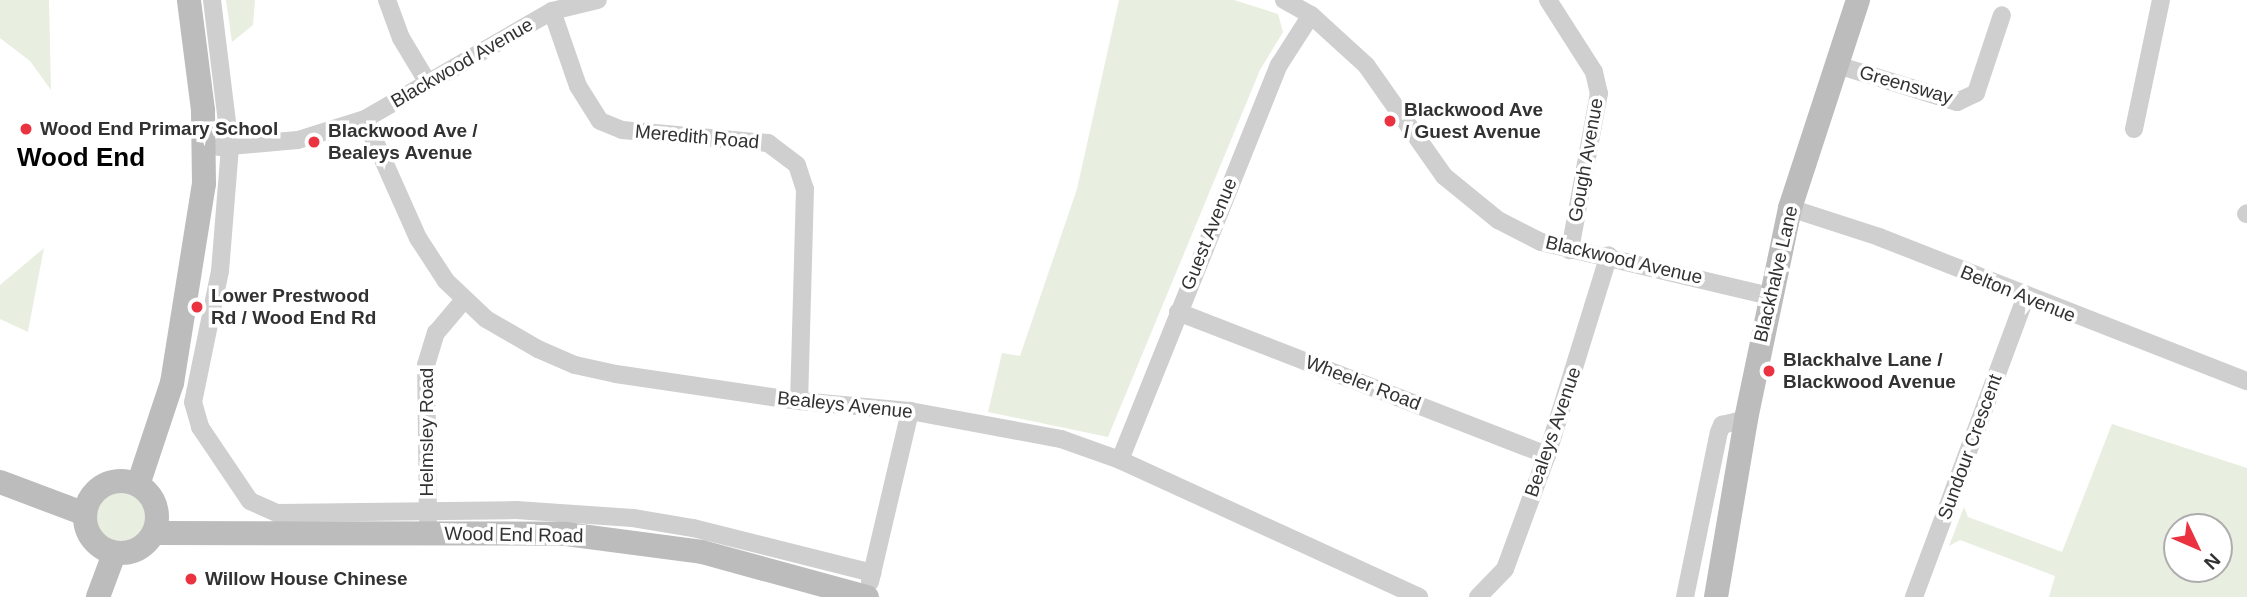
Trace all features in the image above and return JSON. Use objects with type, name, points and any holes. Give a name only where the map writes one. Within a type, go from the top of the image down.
[{"type":"street","points":[[138,485],[172,383],[205,148],[189,0]]},
{"type":"street","points":[[212,0],[230,147],[220,271],[194,388],[200,427],[241,491],[263,510],[428,522]]},
{"type":"street","points":[[387,0],[401,38],[428,83]]},
{"type":"street","name":"Blackwood Avenue","points":[[205,148],[298,140],[365,119],[552,11],[597,0]]},
{"type":"street","name":"Blackwood Avenue","points":[[1284,0],[1311,15],[1368,68],[1418,146],[1455,188],[1497,220],[1541,242],[1770,296]]},
{"type":"street","name":"Gough Avenue","points":[[1548,0],[1594,72],[1598,93],[1570,250]]},
{"type":"street","name":"Blackhalve Lane","points":[[1716,597],[1746,419],[1790,208],[1858,0]]},
{"type":"street","points":[[2134,129],[2161,0]]},
{"type":"street","name":"Meredith Road","points":[[552,11],[585,101],[604,123],[622,130],[768,143],[797,165],[805,188],[799,401]]},
{"type":"street","name":"Guest Avenue","points":[[1120,460],[1279,65],[1311,15]]},
{"type":"street","name":"Greensway","points":[[1837,65],[1958,102],[1976,93],[2002,15]]},
{"type":"street","name":"Bealeys Avenue","points":[[365,119],[418,238],[463,301],[500,330],[575,365],[799,401],[910,411],[1061,439],[1120,460],[1419,597]]},
{"type":"street","name":"Belton Avenue","points":[[1790,208],[1879,237],[2025,298],[2247,381]]},
{"type":"street","name":"Bealeys Avenue","points":[[1478,597],[1505,569],[1547,454],[1609,256]]},
{"type":"street","name":"Sundour Crescent","points":[[1914,597],[2025,298]]},
{"type":"street","name":"Helmsley Road","points":[[428,522],[426,365],[436,333],[463,301]]},
{"type":"street","name":"Wheeler Road","points":[[1178,312],[1547,454]]},
{"type":"street","points":[[868,589],[910,411]]},
{"type":"street","points":[[1685,597],[1719,432],[1722,425],[1746,419]]},
{"type":"street","points":[[124,481],[138,485],[155,504],[155,533],[134,551],[114,554],[94,542],[85,514],[89,500],[103,486],[124,481]]},
{"type":"street","points":[[0,482],[85,514]]},
{"type":"street","name":"Wood End Road","points":[[155,533],[428,522],[640,541],[868,589]]},
{"type":"street","points":[[98,597],[114,554]]},
{"type":"shaded area","points":[[0,0],[49,0],[51,90],[30,61],[0,38]]},
{"type":"shaded area","points":[[226,0],[255,0],[253,25],[232,42]]},
{"type":"shaded area","points":[[1119,0],[1234,0],[1278,14],[1283,32],[1260,70],[1108,437],[988,412],[1002,353],[1020,356],[1077,189]]},
{"type":"shaded area","points":[[44,248],[28,332],[0,319],[0,285]]},
{"type":"shaded area","points":[[2112,424],[2247,468],[2247,597],[2049,597],[2055,576],[1960,540],[1949,546],[1964,507],[1968,517],[2062,552]]},
{"type":"shaded area","points":[[121,490],[132,492],[141,498],[147,507],[147,529],[141,538],[132,544],[121,546],[110,544],[101,538],[95,529],[93,518],[95,507],[101,498],[110,492]]},
{"type":"place","name":"Blackwood Ave / Guest Avenue","points":[[1390,121]]},
{"type":"place","name":"Wood End Primary School","points":[[26,129]]},
{"type":"place","name":"Blackwood Ave / Bealeys Avenue","points":[[314,142]]},
{"type":"place","name":"Lower Prestwood Rd / Wood End Rd","points":[[197,307]]},
{"type":"place","name":"Blackhalve Lane / Blackwood Avenue","points":[[1769,371]]},
{"type":"place","name":"Willow House Chinese","points":[[191,579]]},
{"type":"district","name":"Wood End","points":[[81,158]]}]
